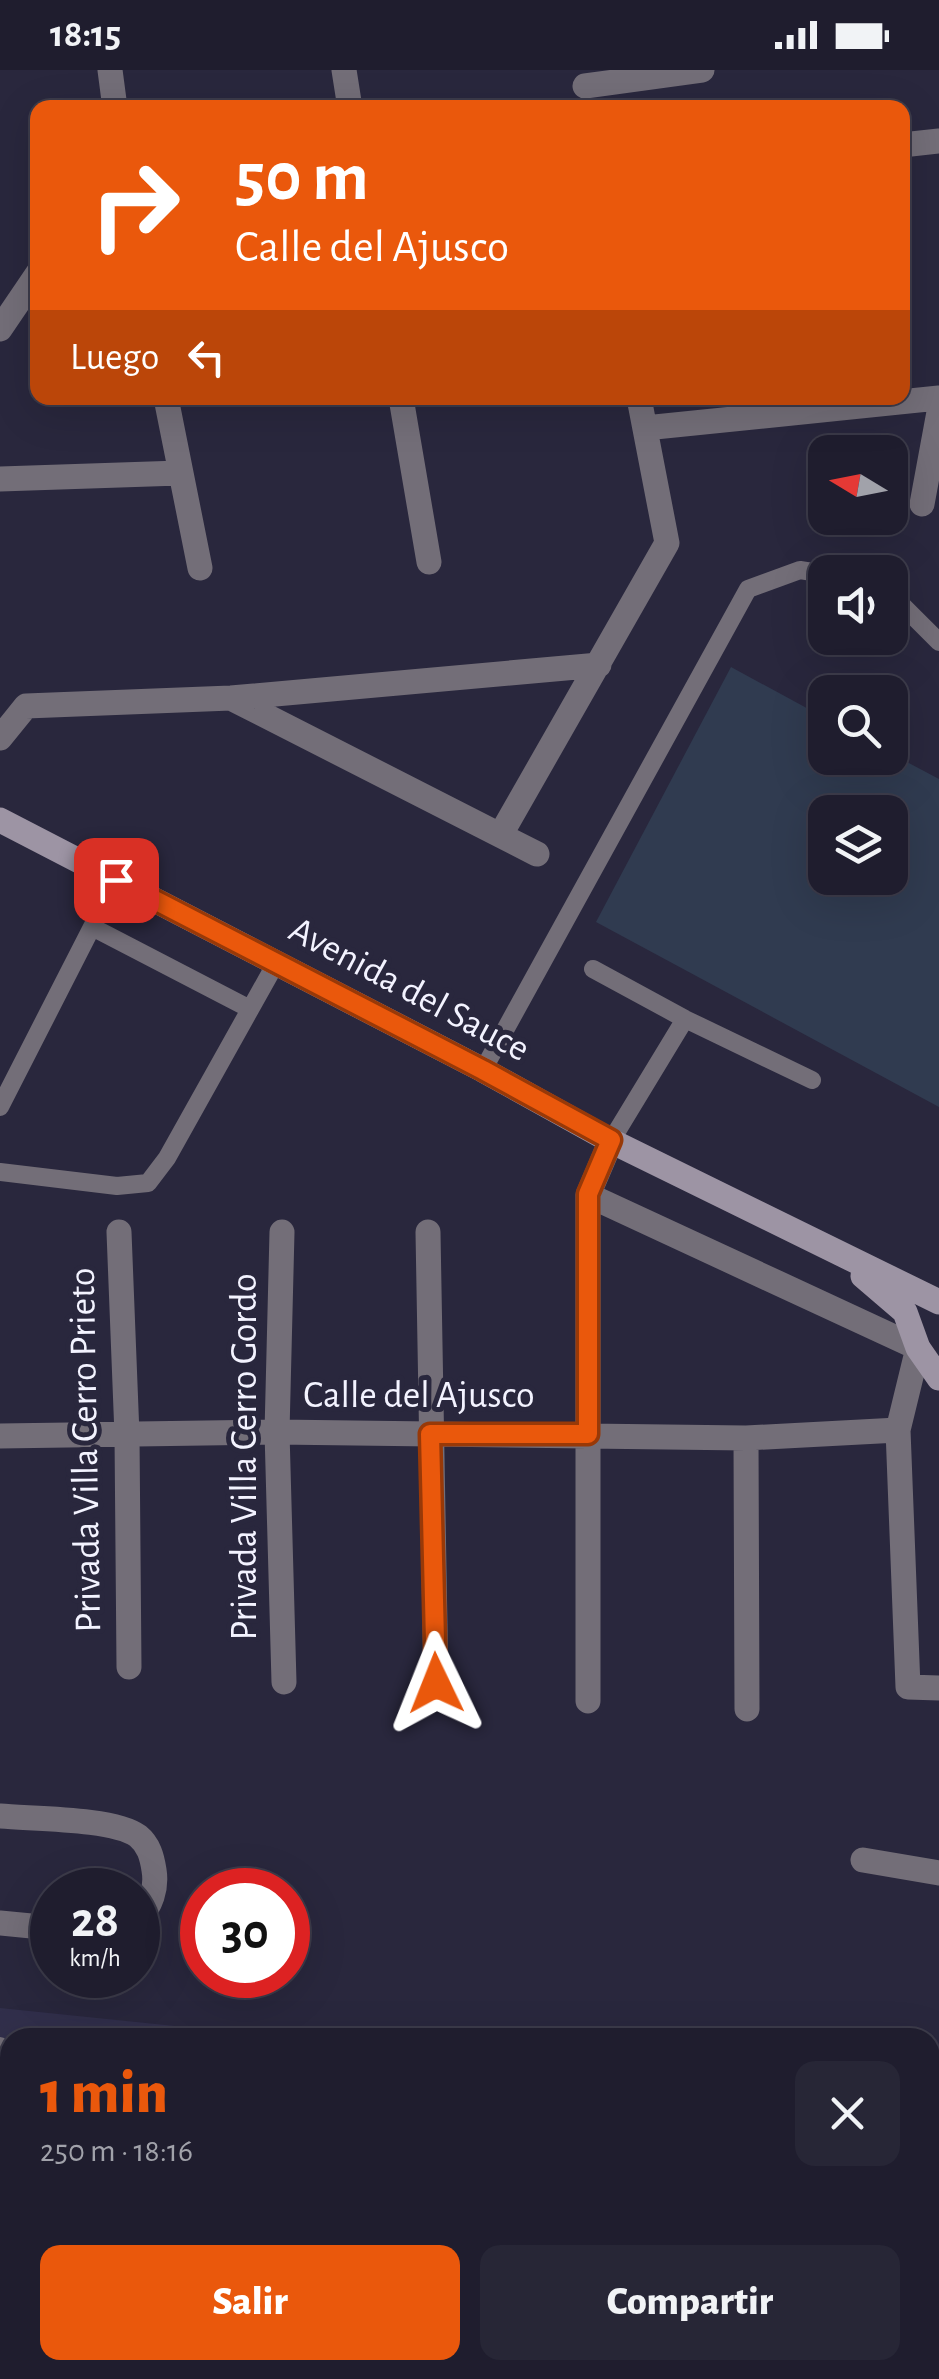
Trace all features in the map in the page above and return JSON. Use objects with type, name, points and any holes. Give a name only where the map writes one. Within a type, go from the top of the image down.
[{"type":"main road","name":"Avenida del Sauce","points":[[0,820],[611,1140],[939,1302]]},
{"type":"main road","name":"Avenida del Sauce","points":[[836,1253],[905,1312],[918,1348],[939,1378]]},
{"type":"street","points":[[110,70],[114,100]]},
{"type":"street","points":[[344,70],[349,100]]},
{"type":"street","points":[[585,88],[702,70]]},
{"type":"street","points":[[910,144],[939,141]]},
{"type":"street","points":[[0,329],[30,284]]},
{"type":"street","points":[[910,401],[939,398]]},
{"type":"street","points":[[167,405],[200,568]]},
{"type":"street","points":[[401,405],[429,562]]},
{"type":"street","points":[[501,834],[667,542],[640,405]]},
{"type":"street","points":[[644,428],[870,405]]},
{"type":"street","points":[[922,504],[939,412]]},
{"type":"street","points":[[0,479],[180,473]]},
{"type":"street","points":[[0,738],[26,706],[231,698],[599,665]]},
{"type":"street","points":[[231,698],[537,854]]},
{"type":"street","points":[[588,1701],[588,1194],[611,1140]]},
{"type":"street","points":[[588,1194],[918,1348],[898,1430],[908,1687],[939,1688]]},
{"type":"street","name":"Privada Villa Cerro Prieto","points":[[118,1232],[127,1435],[128,1666]]},
{"type":"street","name":"Privada Villa Cerro Gordo","points":[[282,1232],[278,1432],[284,1682]]},
{"type":"street","points":[[428,1232],[436,1683]]},
{"type":"street","name":"Calle del Ajusco","points":[[0,1436],[278,1432],[746,1438],[898,1430]]},
{"type":"street","points":[[746,1438],[747,1710]]},
{"type":"street","points":[[0,1816],[117,1826],[138,1837],[151,1852],[154,1868]]},
{"type":"street","points":[[864,1860],[939,1873]]},
{"type":"street","points":[[0,1923],[30,1926]]},
{"type":"lane","points":[[483,1070],[748,588],[800,570],[808,571]]},
{"type":"lane","points":[[908,611],[939,642]]},
{"type":"lane","points":[[0,1107],[116,880]]},
{"type":"lane","points":[[92,927],[250,1009]]},
{"type":"lane","points":[[0,1172],[117,1186],[148,1183],[167,1158],[276,962]]},
{"type":"lane","points":[[593,969],[685,1019],[812,1080]]},
{"type":"lane","points":[[611,1140],[685,1019]]},
{"type":"shaded area","points":[[0,2008],[194,2028],[0,2028]]},
{"type":"building","points":[[731,667],[808,709],[808,775],[908,775],[908,763],[939,779],[939,1107],[596,922]]},
{"type":"route","points":[[116,880],[611,1140],[588,1194],[588,1434],[430,1434],[436,1683]]}]
